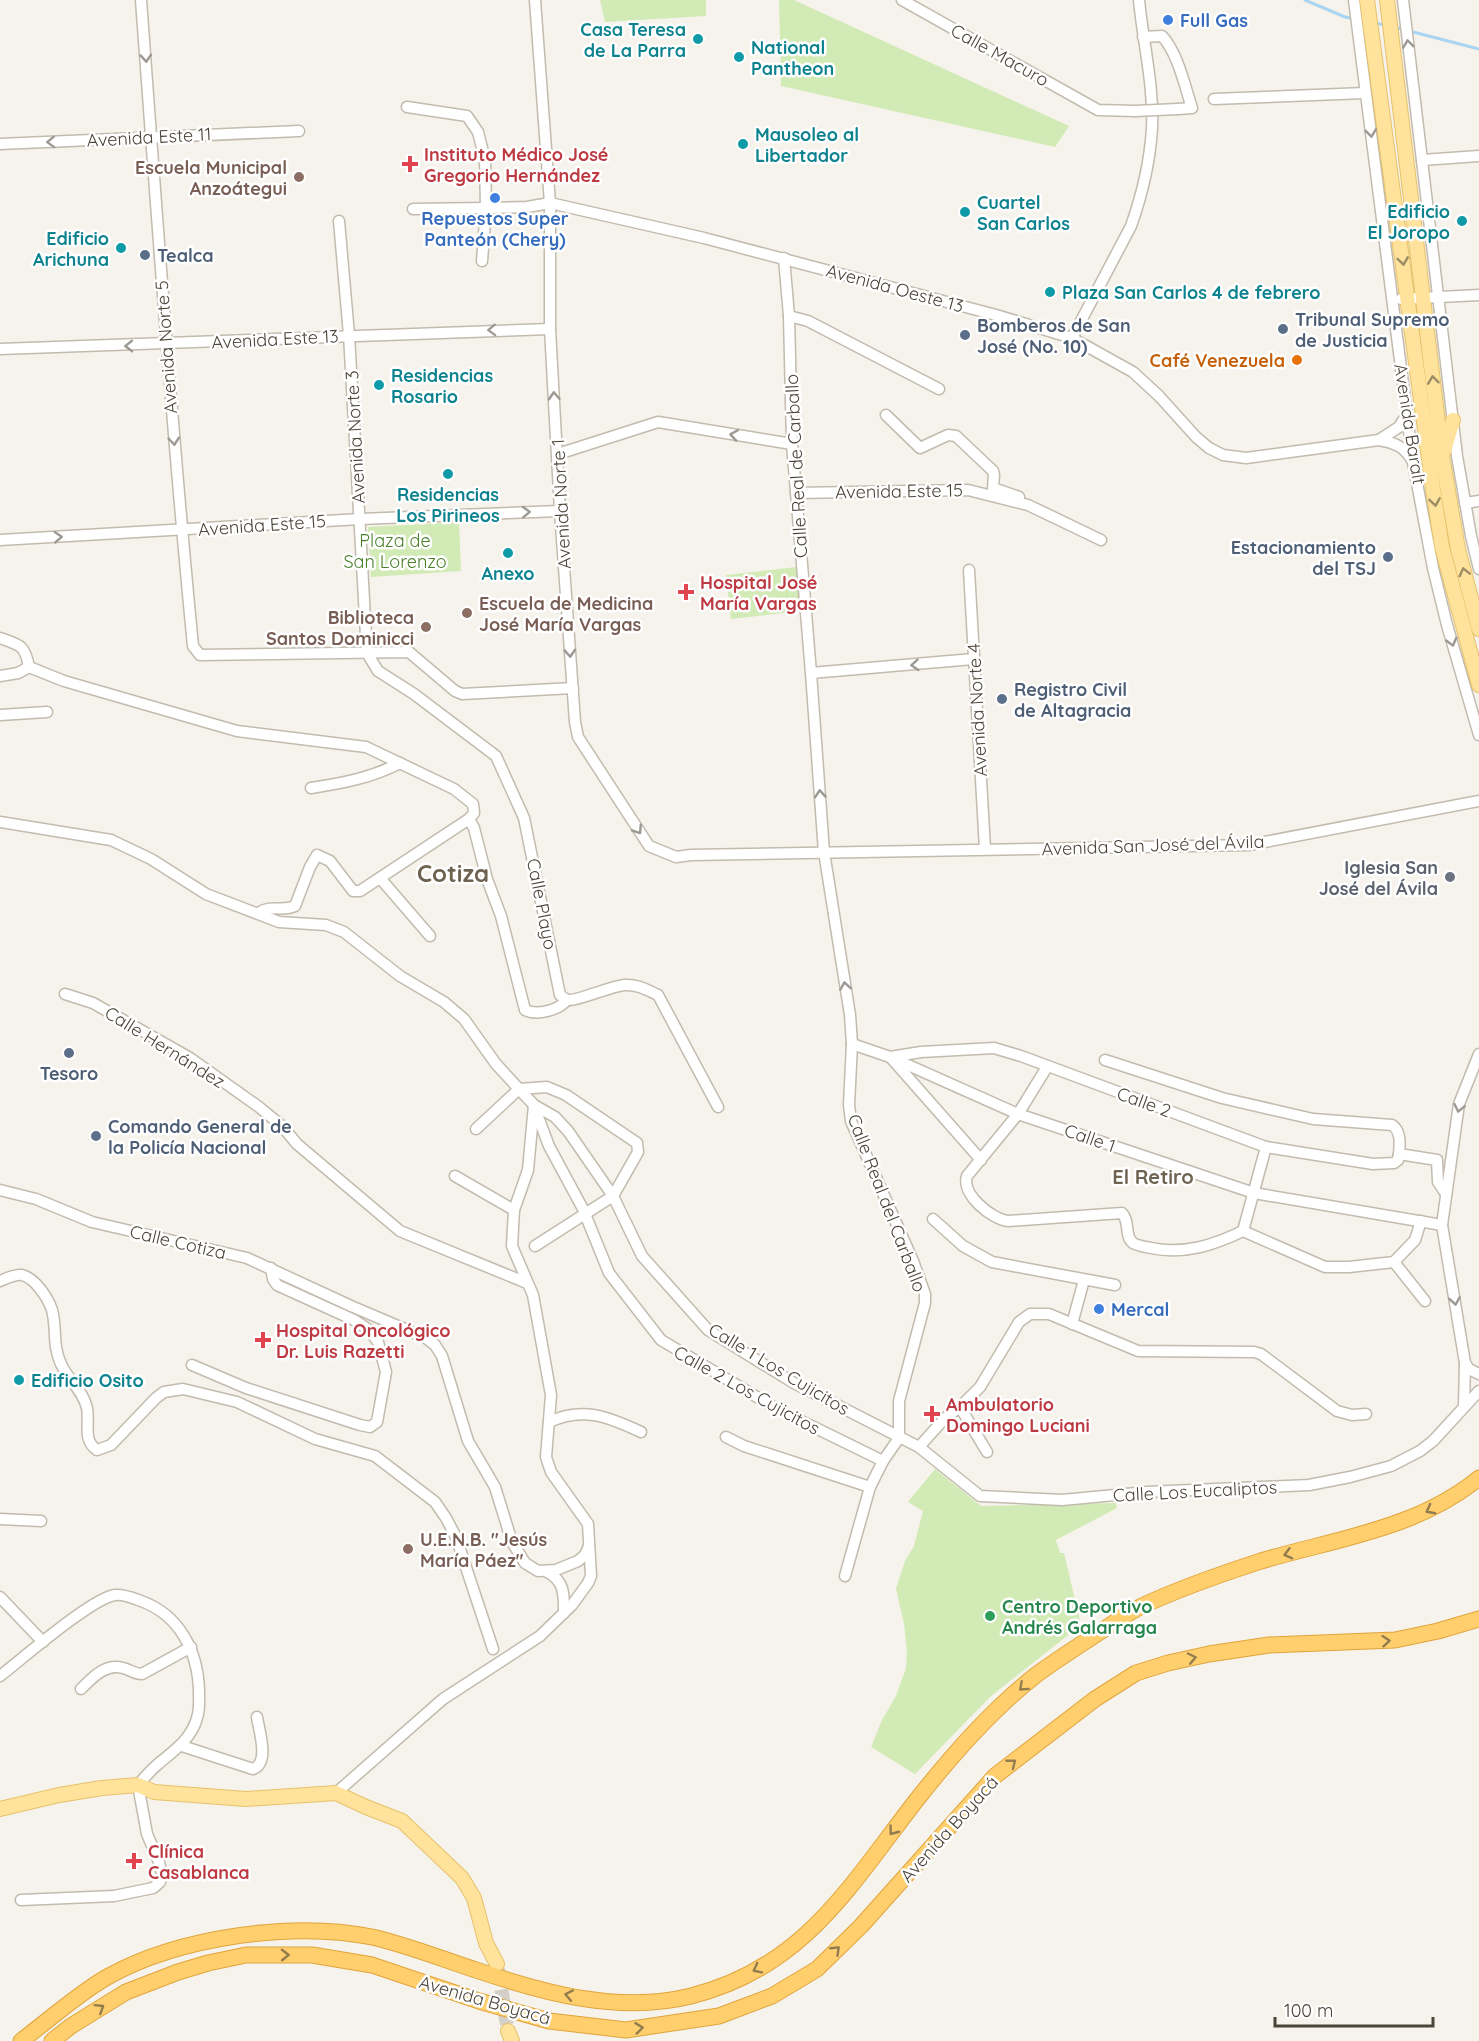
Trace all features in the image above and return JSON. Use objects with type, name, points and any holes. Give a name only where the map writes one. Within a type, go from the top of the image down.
[{"type":"highway","name":"Avenida Boyacá","points":[[21,2041],[105,1978],[139,1961],[180,1947],[277,1931],[328,1932],[370,1937],[526,1987],[602,2002],[653,2001],[688,1996],[728,1984],[766,1964],[800,1941],[848,1890],[953,1755],[991,1715],[1034,1677],[1069,1651],[1139,1607],[1260,1562],[1423,1514],[1462,1492],[1479,1478]]},
{"type":"highway","name":"Avenida Boyacá","points":[[52,2041],[71,2026],[126,1992],[178,1972],[208,1963],[246,1956],[312,1955],[372,1965],[479,2001],[549,2021],[626,2030],[719,2016],[772,1996],[817,1969],[861,1926],[995,1776],[1095,1699],[1136,1673],[1209,1654],[1269,1645],[1395,1640],[1438,1631],[1479,1618]]},
{"type":"main road","name":"Avenida Baralt","points":[[1367,0],[1378,78],[1458,549],[1479,629]]},
{"type":"main road","name":"Avenida Baralt","points":[[1387,0],[1397,83],[1416,298],[1426,442],[1442,547],[1479,685]]},
{"type":"main road","points":[[1442,456],[1453,420]]},
{"type":"main road","points":[[0,1809],[59,1795],[138,1785],[154,1792],[246,1799],[336,1793],[402,1821],[462,1878],[474,1898],[486,1943],[497,1964]]},
{"type":"street","name":"Avenida Norte 5","points":[[141,0],[165,345],[193,646],[200,655],[367,653]]},
{"type":"street","name":"Avenida Norte 1","points":[[536,0],[550,203],[550,329],[560,511],[578,737],[649,846],[676,857],[824,852]]},
{"type":"street","name":"Calle Macuro","points":[[902,0],[1098,110],[1192,108],[1168,43],[1162,36],[1143,37]]},
{"type":"street","points":[[1072,338],[1131,226],[1148,164],[1152,121],[1139,0]]},
{"type":"street","name":"Avenida Baralt","points":[[1354,0],[1413,462],[1433,568],[1447,626],[1479,735]]},
{"type":"street","points":[[1403,0],[1453,420],[1465,503],[1479,569]]},
{"type":"street","points":[[1214,99],[1365,93]]},
{"type":"street","points":[[407,107],[467,116],[478,132],[485,160],[486,208],[482,261]]},
{"type":"street","name":"Avenida Este 11","points":[[0,144],[299,131]]},
{"type":"street","points":[[1422,160],[1479,156]]},
{"type":"street","points":[[413,209],[527,207],[550,203]]},
{"type":"street","name":"Avenida Oeste 13","points":[[550,203],[784,258],[996,315],[1072,338],[1133,372],[1159,396],[1196,437],[1209,448],[1223,455],[1246,458],[1379,440],[1400,446],[1408,452],[1413,462]]},
{"type":"street","name":"Avenida Norte 3","points":[[339,220],[349,335],[367,653]]},
{"type":"street","name":"Calle Real de Carballo","points":[[784,258],[789,315],[792,444],[824,852]]},
{"type":"street","points":[[1392,300],[1479,295]]},
{"type":"street","points":[[789,315],[808,321],[939,389]]},
{"type":"street","name":"Avenida Este 13","points":[[0,349],[165,345],[349,335],[550,329]]},
{"type":"street","points":[[1379,440],[1396,430],[1407,414]]},
{"type":"street","points":[[886,415],[920,448],[948,435],[956,436],[993,471],[993,488],[1017,495],[1028,505]]},
{"type":"street","points":[[558,454],[658,422],[792,444]]},
{"type":"street","name":"Avenida Este 15","points":[[796,493],[968,490],[1028,505],[1101,540]]},
{"type":"street","points":[[1465,503],[1479,501]]},
{"type":"street","name":"Avenida Este 15","points":[[0,540],[360,519],[560,511]]},
{"type":"street","name":"Avenida Norte 4","points":[[969,570],[985,849]]},
{"type":"street","points":[[0,638],[19,644],[26,652],[29,667]]},
{"type":"street","points":[[367,653],[409,652],[455,691],[462,693],[573,688]]},
{"type":"street","name":"Calle Playo","points":[[367,653],[378,671],[414,694],[496,756],[524,818],[557,986],[560,995],[567,1000]]},
{"type":"street","points":[[811,673],[973,660]]},
{"type":"street","points":[[0,676],[18,673],[29,667]]},
{"type":"street","points":[[29,667],[64,681],[237,731],[366,747],[454,789],[472,804],[474,813],[469,819],[356,892],[330,861],[317,855],[295,906],[289,909],[272,907],[258,913]]},
{"type":"street","points":[[0,715],[47,712]]},
{"type":"street","points":[[311,789],[358,780],[400,763]]},
{"type":"street","name":"Avenida San José del Ávila","points":[[824,852],[1249,845],[1479,801]]},
{"type":"street","points":[[469,819],[474,828],[483,865],[504,926],[525,1010],[534,1013],[553,1009],[561,1006],[567,1000],[626,985],[640,987],[658,995],[717,1107]]},
{"type":"street","points":[[0,822],[111,840],[151,859],[206,894],[279,922],[326,925],[344,932],[400,976],[444,1002],[464,1019],[496,1064],[534,1105],[528,1170],[514,1210],[512,1246],[533,1295],[551,1395],[546,1457],[551,1472],[588,1524],[591,1569],[588,1583],[564,1613],[532,1642],[443,1699],[336,1793]]},
{"type":"street","name":"Calle Real del Carballo","points":[[824,852],[850,1015],[852,1044],[849,1105],[851,1121],[913,1261],[924,1294],[925,1303],[899,1401],[899,1438]]},
{"type":"street","points":[[380,878],[430,936]]},
{"type":"street","name":"Calle Hernández","points":[[65,994],[93,1003],[190,1058],[259,1107],[282,1126],[297,1144],[400,1231],[527,1283]]},
{"type":"street","name":"Calle 1","points":[[852,1044],[890,1057],[1018,1114],[1254,1193],[1442,1225]]},
{"type":"street","name":"Calle 2","points":[[890,1057],[921,1052],[994,1048],[1266,1147],[1373,1164],[1394,1163],[1399,1157],[1437,1160],[1438,1182],[1446,1194]]},
{"type":"street","points":[[1464,1406],[1465,1363],[1442,1225],[1459,1104],[1479,1054]]},
{"type":"street","points":[[890,1057],[981,1160]]},
{"type":"street","points":[[1105,1060],[1222,1098],[1313,1119],[1392,1125],[1398,1132],[1399,1157]]},
{"type":"street","points":[[1047,1067],[1018,1114],[967,1176],[965,1183],[968,1194],[998,1220],[1122,1213],[1125,1216],[1129,1238],[1134,1244],[1158,1249],[1188,1250],[1219,1243],[1243,1231],[1266,1147]]},
{"type":"street","points":[[476,1129],[519,1089],[547,1087],[566,1095],[638,1143],[638,1152],[613,1196],[535,1246]]},
{"type":"street","name":"Calle 1 Los Cujicitos","points":[[534,1105],[555,1117],[568,1131],[613,1196],[642,1256],[708,1330],[795,1383],[899,1438]]},
{"type":"street","name":"Calle 2 Los Cujicitos","points":[[534,1105],[549,1146],[585,1213],[609,1273],[665,1344],[777,1409],[883,1461]]},
{"type":"street","points":[[455,1176],[514,1210]]},
{"type":"street","name":"Calle Cotiza","points":[[0,1190],[36,1199],[92,1222],[247,1258],[426,1338],[435,1345],[442,1356],[468,1441],[495,1487],[515,1548],[531,1568],[548,1572]]},
{"type":"street","points":[[933,1218],[963,1246],[992,1262],[1115,1285]]},
{"type":"street","points":[[1243,1231],[1325,1267],[1349,1268],[1394,1262],[1415,1240],[1421,1221]]},
{"type":"street","points":[[1394,1262],[1425,1302]]},
{"type":"street","points":[[192,1365],[246,1388],[360,1425],[370,1427],[377,1422],[386,1372],[378,1342],[369,1330],[354,1320],[277,1285],[271,1268]]},
{"type":"street","points":[[0,1281],[22,1275],[30,1279],[44,1296],[51,1310],[56,1351],[61,1365],[80,1390],[87,1408],[88,1439],[92,1447],[97,1450],[111,1445],[164,1392],[183,1389],[237,1402],[315,1439],[375,1456],[435,1502],[446,1518],[456,1537],[493,1649]]},
{"type":"street","points":[[1072,1323],[1084,1280]]},
{"type":"street","points":[[919,1448],[945,1418],[980,1387],[1019,1322],[1037,1312],[1072,1323],[1138,1351],[1254,1352],[1261,1354],[1337,1411],[1352,1415],[1366,1414]]},
{"type":"street","points":[[1465,1363],[1469,1369],[1479,1374]]},
{"type":"street","name":"Calle Los Eucaliptos","points":[[899,1438],[919,1448],[980,1496],[986,1497],[1062,1500],[1147,1492],[1309,1485],[1390,1466],[1420,1451],[1433,1441],[1479,1391]]},
{"type":"street","points":[[960,1407],[987,1452]]},
{"type":"street","points":[[549,1422],[563,1415],[588,1414],[621,1423],[641,1432]]},
{"type":"street","points":[[726,1437],[744,1446],[870,1487]]},
{"type":"street","points":[[845,1576],[870,1487],[883,1461],[899,1438]]},
{"type":"street","points":[[0,1519],[41,1521]]},
{"type":"street","points":[[548,1572],[578,1561],[585,1555],[589,1546]]},
{"type":"street","points":[[548,1572],[555,1576],[562,1586],[564,1613]]},
{"type":"street","points":[[0,1676],[92,1605],[116,1594],[148,1603],[168,1616],[191,1647],[197,1673],[200,1706],[197,1720],[182,1746],[156,1766],[138,1785],[147,1834],[162,1874],[160,1882],[153,1888],[114,1896],[21,1900]]},
{"type":"street","points":[[0,1597],[43,1642]]},
{"type":"street","points":[[81,1689],[99,1672],[109,1668],[119,1666],[135,1674],[142,1674],[191,1647]]},
{"type":"street","points":[[182,1746],[253,1768],[259,1767],[263,1760],[257,1718]]},
{"type":"green space","points":[[600,0],[706,0],[706,16],[605,22]]},
{"type":"green space","points":[[779,0],[794,0],[1069,126],[1055,147],[781,86]]},
{"type":"green space","name":"Plaza de San Lorenzo","points":[[459,522],[461,571],[371,577],[368,527]]},
{"type":"green space","points":[[796,567],[801,611],[731,619],[726,575]]},
{"type":"green space","name":"Centro Deportivo Andrés Galarraga","points":[[935,1469],[981,1506],[1116,1503],[1117,1508],[1056,1540],[1060,1553],[1064,1553],[1081,1625],[991,1696],[915,1774],[871,1747],[882,1720],[896,1696],[906,1668],[904,1624],[896,1589],[905,1561],[914,1546],[923,1511],[908,1502]]},
{"type":"waterway","points":[[1305,0],[1345,17],[1367,21]]},
{"type":"waterway","points":[[1373,23],[1387,25]]},
{"type":"waterway","points":[[1394,27],[1479,49]]},
{"type":"tunnel","points":[[498,1969],[508,2031]]},
{"type":"place","name":"Full Gas","points":[[1168,20]]},
{"type":"place","name":"Casa Teresa de La Parra","points":[[698,39]]},
{"type":"place","name":"National Pantheon","points":[[739,57]]},
{"type":"place","name":"Mausoleo al Libertador","points":[[743,144]]},
{"type":"place","name":"Instituto Médico José Gregorio Hernández","points":[[410,164]]},
{"type":"place","name":"Escuela Municipal Anzoátegui","points":[[299,177]]},
{"type":"place","name":"Repuestos Super Panteón (Chery)","points":[[495,198]]},
{"type":"place","name":"Cuartel San Carlos","points":[[965,212]]},
{"type":"place","name":"Edificio El Joropo","points":[[1462,221]]},
{"type":"place","name":"Edificio Arichuna","points":[[121,248]]},
{"type":"place","name":"Tealca","points":[[145,255]]},
{"type":"place","name":"Plaza San Carlos 4 de febrero","points":[[1050,292]]},
{"type":"place","name":"Tribunal Supremo de Justicia","points":[[1283,329]]},
{"type":"place","name":"Bomberos de San José (No. 10)","points":[[965,335]]},
{"type":"place","name":"Café Venezuela","points":[[1297,360]]},
{"type":"place","name":"Residencias Rosario","points":[[379,385]]},
{"type":"place","name":"Residencias Los Pirineos","points":[[448,474]]},
{"type":"place","name":"Anexo","points":[[508,553]]},
{"type":"place","name":"Estacionamiento del TSJ","points":[[1388,557]]},
{"type":"place","name":"Hospital José María Vargas","points":[[686,592]]},
{"type":"place","name":"Escuela de Medicina José María Vargas","points":[[467,613]]},
{"type":"place","name":"Biblioteca Santos Dominicci","points":[[426,627]]},
{"type":"place","name":"Registro Civil de Altagracia","points":[[1002,699]]},
{"type":"place","name":"Iglesia San José del Ávila","points":[[1450,877]]},
{"type":"place","name":"Tesoro","points":[[69,1053]]},
{"type":"place","name":"Comando General de la Policía Nacional","points":[[96,1136]]},
{"type":"place","name":"Mercal","points":[[1099,1309]]},
{"type":"place","name":"Hospital Oncológico Dr. Luis Razetti","points":[[263,1340]]},
{"type":"place","name":"Edificio Osito","points":[[19,1380]]},
{"type":"place","name":"Ambulatorio Domingo Luciani","points":[[932,1414]]},
{"type":"place","name":"U.E.N.B. \"Jesús María Páez\"","points":[[408,1549]]},
{"type":"place","name":"Centro Deportivo Andrés Galarraga","points":[[990,1616]]},
{"type":"place","name":"Clínica Casablanca","points":[[134,1861]]},
{"type":"district","name":"Cotiza","points":[[453,873]]},
{"type":"district","name":"El Retiro","points":[[1153,1176]]}]
